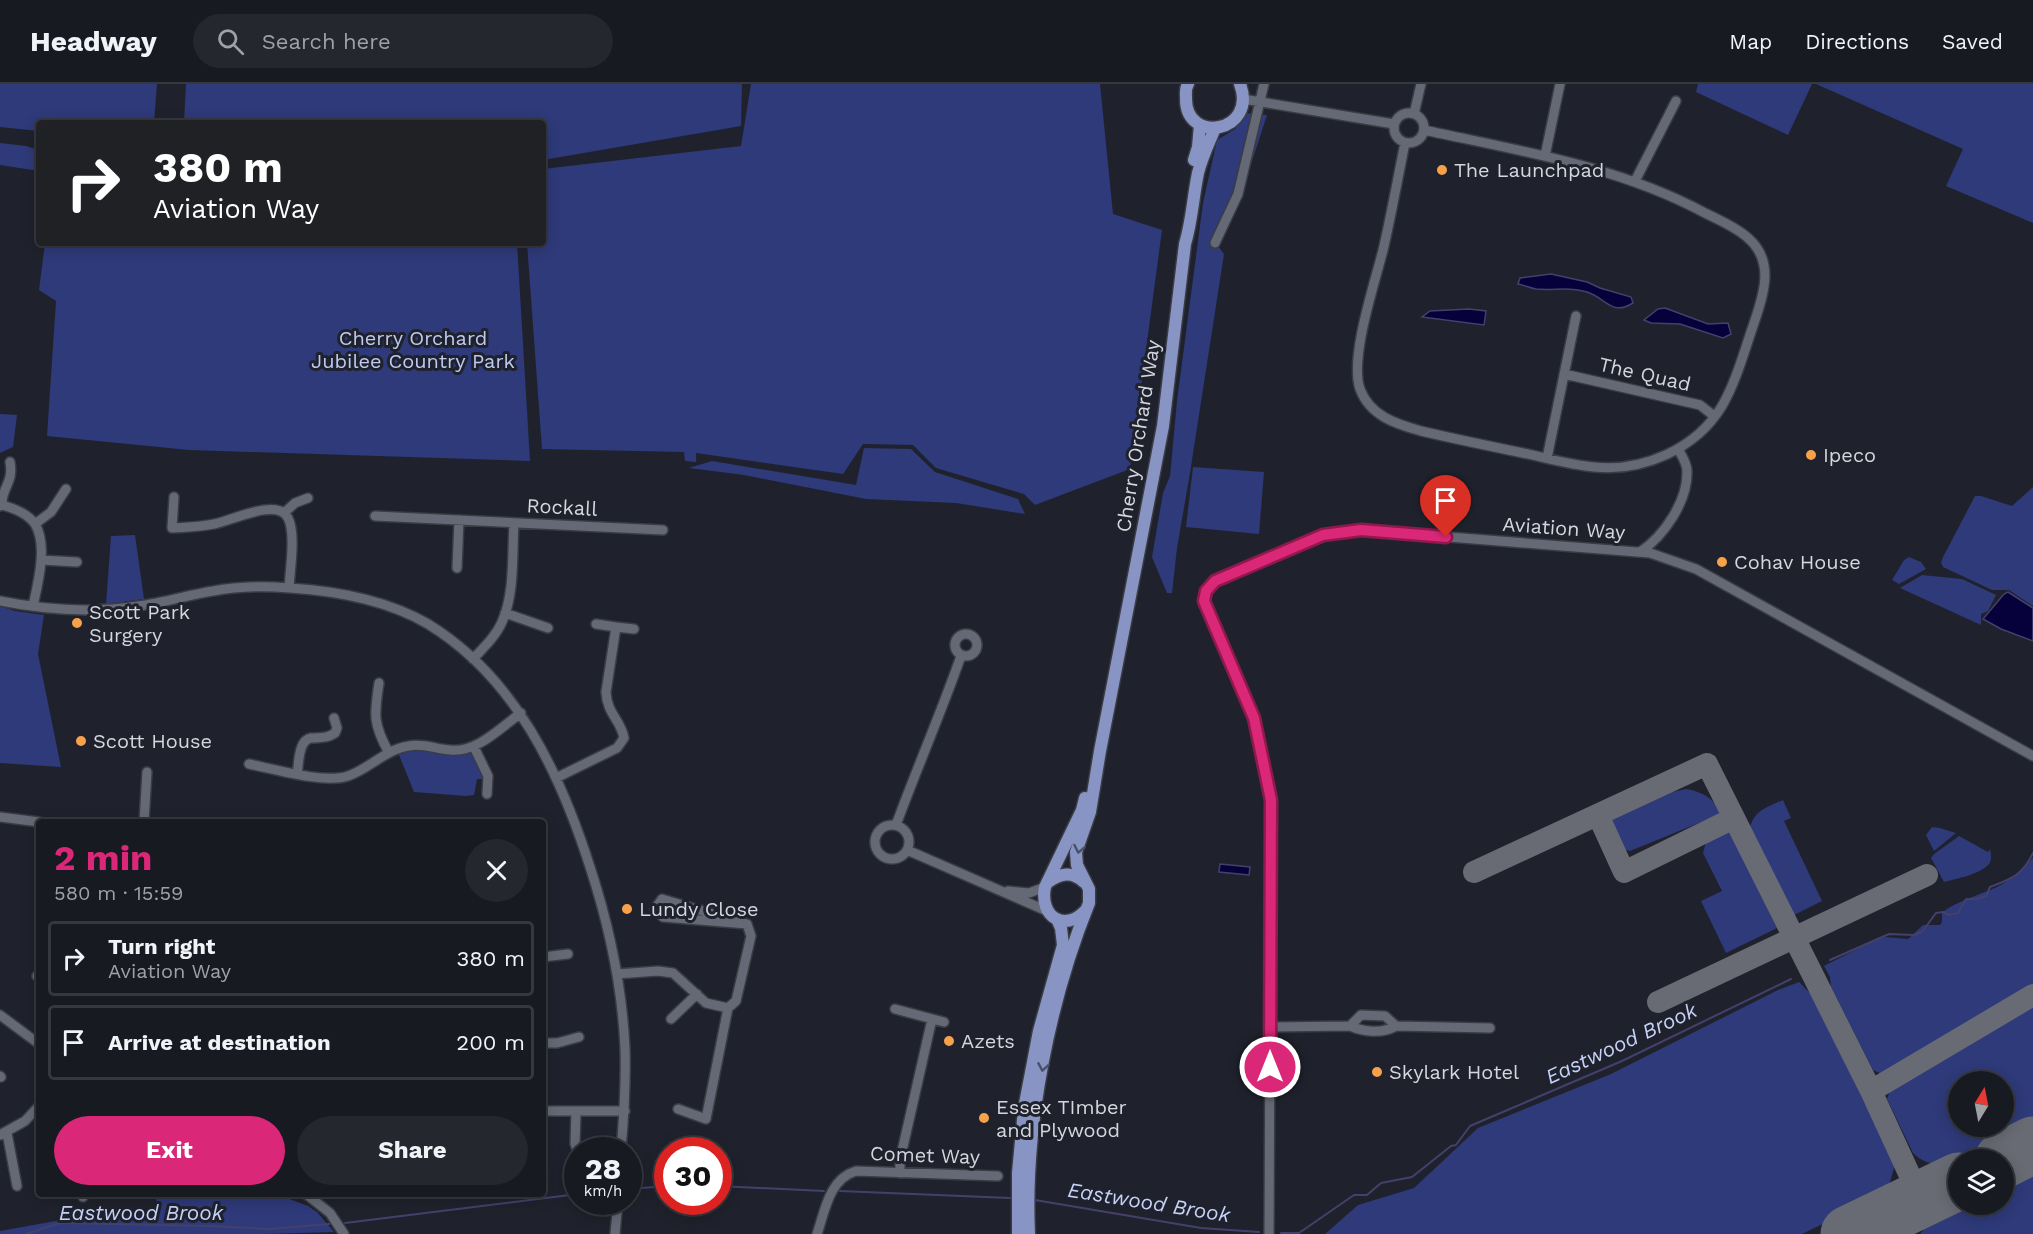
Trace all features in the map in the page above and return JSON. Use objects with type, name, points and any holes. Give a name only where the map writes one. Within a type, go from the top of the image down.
[{"type":"main road","points":[[1188,84],[1185,107],[1190,116],[1200,124],[1215,128],[1225,126],[1240,113],[1243,99],[1240,84]]},
{"type":"main road","points":[[1185,244],[1186,206],[1190,176],[1198,147],[1200,124]]},
{"type":"main road","name":"Cherry Orchard Way","points":[[1029,1234],[1029,1168],[1035,1115],[1049,1033],[1090,896],[1077,865],[1076,852],[1090,812],[1163,426],[1185,244],[1201,160],[1215,128]]},
{"type":"main road","name":"Cherry Orchard Way","points":[[1047,884],[1082,810],[1100,751]]},
{"type":"main road","points":[[1018,1234],[1018,1173],[1024,1109],[1037,1039],[1063,945],[1061,928],[1043,898],[1047,884],[1056,876],[1066,874],[1078,877],[1086,884]]},
{"type":"main road","points":[[1052,915],[1063,921],[1076,919],[1087,909]]},
{"type":"street","points":[[1215,243],[1238,194],[1264,84]]},
{"type":"street","points":[[1414,114],[1421,84]]},
{"type":"street","points":[[1545,156],[1560,84]]},
{"type":"street","points":[[1243,99],[1394,124]]},
{"type":"street","points":[[1635,180],[1676,101]]},
{"type":"street","points":[[1404,113],[1414,114],[1422,120],[1424,130],[1416,142],[1405,142],[1395,134],[1394,124],[1404,113]]},
{"type":"street","points":[[1405,142],[1359,350],[1360,387],[1374,409],[1383,417],[1399,425],[1594,467],[1635,465],[1678,449],[1695,437],[1722,406],[1762,299],[1766,284],[1765,267],[1760,252],[1750,238],[1696,208],[1635,180],[1575,163],[1424,130]]},
{"type":"street","points":[[1547,458],[1576,316]]},
{"type":"street","name":"The Quad","points":[[1564,374],[1700,405],[1714,416]]},
{"type":"street","points":[[1640,552],[1654,542],[1667,524],[1685,488],[1688,472],[1678,449]]},
{"type":"street","points":[[10,462],[11,479],[1,506],[26,516],[35,524],[40,546],[41,560],[33,606]]},
{"type":"street","points":[[35,524],[51,512],[66,489]]},
{"type":"street","points":[[174,496],[172,528],[218,524],[264,510],[274,509],[284,513],[288,518],[291,533],[289,588]]},
{"type":"street","points":[[284,513],[295,503],[308,498]]},
{"type":"street","points":[[375,516],[514,523]]},
{"type":"street","points":[[457,568],[459,520]]},
{"type":"street","name":"Rockall","points":[[473,659],[497,631],[505,613],[510,591],[514,523],[663,530]]},
{"type":"street","name":"Aviation Way","points":[[1269,1234],[1271,800],[1254,718],[1204,601],[1206,591],[1215,581],[1323,535],[1361,530],[1650,553],[1696,569],[2033,756]]},
{"type":"street","points":[[41,560],[77,562]]},
{"type":"street","points":[[0,601],[59,610],[114,609],[229,588],[289,588],[350,596],[398,610],[427,624],[473,659],[521,713],[537,738],[581,838],[602,906],[616,974],[625,1048],[625,1111],[622,1137]]},
{"type":"street","points":[[505,613],[548,628]]},
{"type":"street","points":[[596,624],[634,630]]},
{"type":"street","points":[[556,778],[611,752],[623,742],[624,735],[608,709],[606,701],[616,627]]},
{"type":"street","points":[[896,825],[940,716],[961,656]]},
{"type":"street","points":[[379,683],[375,719],[377,729],[389,753]]},
{"type":"street","points":[[249,764],[328,778],[348,776],[389,753],[410,745],[457,751],[474,747],[521,713]]},
{"type":"street","points":[[297,774],[305,740],[324,739],[335,733],[337,728],[334,718]]},
{"type":"street","points":[[474,747],[488,776],[487,794]]},
{"type":"street","points":[[144,819],[147,772]]},
{"type":"street","points":[[0,817],[36,822]]},
{"type":"street","points":[[887,825],[901,827],[908,835],[907,850],[899,857],[889,859],[880,854],[876,850],[875,840],[879,830],[887,825]]},
{"type":"street","points":[[907,850],[1052,915]]},
{"type":"street","points":[[1000,890],[1029,893],[1047,884]]},
{"type":"street","points":[[662,899],[747,924],[663,917],[655,909],[662,899]]},
{"type":"street","points":[[678,1109],[706,1119],[728,1008],[736,1000],[751,936],[747,924]]},
{"type":"street","points":[[546,957],[568,954]]},
{"type":"street","points":[[616,974],[666,972],[678,977],[706,1003],[728,1008]]},
{"type":"street","points":[[671,1019],[697,994]]},
{"type":"street","points":[[896,1009],[944,1022]]},
{"type":"street","points":[[0,1015],[36,1042]]},
{"type":"street","points":[[1350,1026],[1361,1015],[1385,1016],[1396,1026]]},
{"type":"street","points":[[900,1173],[900,1160],[932,1019]]},
{"type":"street","points":[[1270,1027],[1350,1026],[1360,1030],[1387,1031],[1396,1026],[1490,1028]]},
{"type":"street","points":[[546,1043],[557,1043],[579,1037]]},
{"type":"street","points":[[17,1186],[3,1134],[25,1121],[36,1110]]},
{"type":"street","points":[[546,1111],[625,1111]]},
{"type":"street","points":[[576,1112],[576,1137]]},
{"type":"street","points":[[3,1172],[14,1170]]},
{"type":"street","name":"Comet Way","points":[[818,1234],[832,1192],[849,1173],[856,1171],[998,1176]]},
{"type":"street","points":[[310,1197],[330,1213],[344,1234]]},
{"type":"street","points":[[615,1234],[617,1215]]},
{"type":"green space","points":[[0,84],[157,84],[154,120],[36,120],[36,131],[0,127]]},
{"type":"green space","points":[[186,84],[742,84],[741,126],[546,159],[546,120],[184,120]]},
{"type":"green space","points":[[751,84],[1100,84],[1113,214],[1162,230],[1130,469],[1035,505],[1024,494],[936,468],[913,445],[863,444],[843,474],[696,453],[696,462],[685,461],[684,452],[542,449],[527,246],[546,246],[546,169],[741,146]]},
{"type":"green space","points":[[1698,84],[1812,84],[1788,135],[1696,92]]},
{"type":"green space","points":[[1816,84],[2033,84],[2033,223],[1946,186],[1963,149]]},
{"type":"green space","points":[[1245,113],[1267,115],[1243,189],[1233,195],[1212,238],[1224,254],[1177,548],[1172,593],[1167,593],[1152,557],[1163,493],[1170,476],[1177,401],[1203,203],[1217,140],[1235,129]]},
{"type":"green space","points":[[0,143],[36,149],[36,171],[0,165]]},
{"type":"green space","name":"Cherry Orchard Jubilee Country Park","points":[[45,246],[517,246],[530,461],[189,450],[47,436],[56,301],[39,290]]},
{"type":"green space","points":[[0,414],[17,415],[13,447],[0,453]]},
{"type":"green space","points":[[864,448],[911,449],[935,472],[1018,499],[1025,514],[956,503],[866,499],[744,475],[689,468],[712,461],[856,485]]},
{"type":"green space","points":[[1193,467],[1264,472],[1259,534],[1186,527]]},
{"type":"green space","points":[[2033,487],[2033,606],[2009,590],[1992,590],[1943,567],[1941,563],[1943,557],[1975,496],[2012,506]]},
{"type":"green space","points":[[135,535],[144,599],[106,604],[111,536]]},
{"type":"green space","points":[[1909,557],[1921,562],[1926,569],[1899,584],[1892,580],[1904,560]]},
{"type":"green space","points":[[1922,575],[1962,579],[1996,595],[1988,611],[1981,614],[1981,625],[1900,588]]},
{"type":"green space","points":[[0,606],[15,611],[44,615],[38,654],[61,767],[0,763]]},
{"type":"green space","points":[[474,747],[485,768],[484,779],[477,779],[474,795],[466,796],[414,792],[397,750]]},
{"type":"green space","points":[[1686,789],[1707,797],[1721,814],[1630,851],[1619,848],[1609,826],[1612,819],[1672,792]]},
{"type":"green space","points":[[1783,800],[1791,818],[1784,821],[1822,901],[1794,915],[1750,828],[1758,813]]},
{"type":"green space","points":[[1932,827],[1956,833],[1934,851],[1926,835]]},
{"type":"green space","points":[[1724,830],[1731,834],[1777,928],[1726,953],[1701,901],[1722,891],[1703,853],[1707,838]]},
{"type":"green space","points":[[1959,836],[1988,852],[1990,849],[1991,861],[1985,868],[1974,873],[1944,882],[1931,858]]},
{"type":"green space","points":[[2033,858],[2033,990],[1890,1075],[1873,1070],[1831,987],[1830,977],[1824,966],[1875,940],[1885,937],[1908,939],[1923,925],[1940,925],[1942,913],[1947,909],[2002,884]]},
{"type":"green space","points":[[1799,982],[1813,996],[1893,1161],[1894,1168],[1890,1182],[1880,1196],[1802,1234],[1325,1234],[1358,1205],[1414,1188],[1478,1128],[1611,1074],[1778,990]]},
{"type":"green space","points":[[2033,999],[2033,1124],[2014,1134],[2014,1071],[1948,1071],[1948,1137],[2008,1137],[1985,1149],[1948,1149],[1948,1164],[1930,1163],[1913,1153],[1887,1099],[1892,1085]]},
{"type":"green space","points":[[2033,1176],[2033,1234],[1920,1234],[1924,1229],[1954,1215],[2014,1215],[2014,1185]]},
{"type":"green space","points":[[156,1197],[284,1197],[317,1212],[334,1232],[0,1234],[0,1231],[78,1217],[157,1215]]},
{"type":"shaded area","points":[[1551,274],[1587,282],[1631,297],[1633,303],[1619,308],[1609,305],[1593,294],[1580,290],[1536,289],[1518,284],[1520,278]]},
{"type":"shaded area","points":[[1665,308],[1708,324],[1728,323],[1731,334],[1723,338],[1680,324],[1651,323],[1644,320],[1658,309]]},
{"type":"shaded area","points":[[1469,309],[1486,311],[1484,325],[1422,317],[1430,311]]},
{"type":"shaded area","points":[[2008,592],[2033,608],[2033,641],[2001,629],[1983,619]]},
{"type":"shaded area","points":[[1220,864],[1250,867],[1249,875],[1219,872]]},
{"type":"waterway","name":"Eastwood Brook","points":[[1830,960],[1889,934],[1914,935],[1922,932],[1936,913],[1943,912],[1949,915],[1958,913],[1966,899],[1986,896],[1990,887],[2016,875],[2033,853]]},
{"type":"waterway","name":"Eastwood Brook","points":[[1281,1233],[1299,1233],[1354,1195],[1367,1195],[1381,1183],[1412,1177],[1451,1146],[1456,1145],[1470,1126],[1622,1061],[1791,979]]},
{"type":"waterway","name":"Eastwood Brook","points":[[642,1188],[654,1187]]},
{"type":"waterway","name":"Eastwood Brook","points":[[732,1187],[824,1191]]},
{"type":"waterway","name":"Eastwood Brook","points":[[840,1191],[1010,1198]]},
{"type":"waterway","name":"Eastwood Brook","points":[[345,1223],[564,1196]]},
{"type":"waterway","name":"Eastwood Brook","points":[[1035,1200],[1201,1228],[1259,1232]]},
{"type":"waterway","name":"Eastwood Brook","points":[[26,1234],[60,1223],[269,1229],[329,1224]]},
{"type":"taxiway","points":[[1474,872],[1707,764],[1871,1091],[1912,1180],[1927,1188],[1945,1188]]},
{"type":"taxiway","points":[[1598,815],[1624,872],[1734,818]]},
{"type":"taxiway","points":[[1658,1002],[1927,875]]},
{"type":"taxiway","points":[[1871,1091],[2033,995]]},
{"type":"taxiway","points":[[1897,1211],[1909,1197],[1912,1180]]},
{"type":"taxiway","points":[[1888,1234],[1894,1219],[1905,1207]]},
{"type":"taxiway","points":[[1861,1228],[1882,1234]]},
{"type":"runway","points":[[2014,1154],[2033,1145]]},
{"type":"runway","points":[[1849,1234],[1948,1186]]},
{"type":"place","name":"The Launchpad","points":[[1442,170]]},
{"type":"place","name":"Ipeco","points":[[1811,455]]},
{"type":"place","name":"Cohav House","points":[[1722,562]]},
{"type":"place","name":"Scott Park Surgery","points":[[77,623]]},
{"type":"place","name":"Scott House","points":[[81,741]]},
{"type":"place","name":"Lundy Close","points":[[627,909]]},
{"type":"place","name":"Azets","points":[[949,1041]]},
{"type":"place","name":"Skylark Hotel","points":[[1377,1072]]},
{"type":"place","name":"Essex TImber and Plywood","points":[[984,1118]]},
{"type":"route","points":[[1270,1067],[1271,800],[1254,718],[1204,601],[1206,591],[1215,581],[1323,535],[1361,530],[1446,537]]}]
